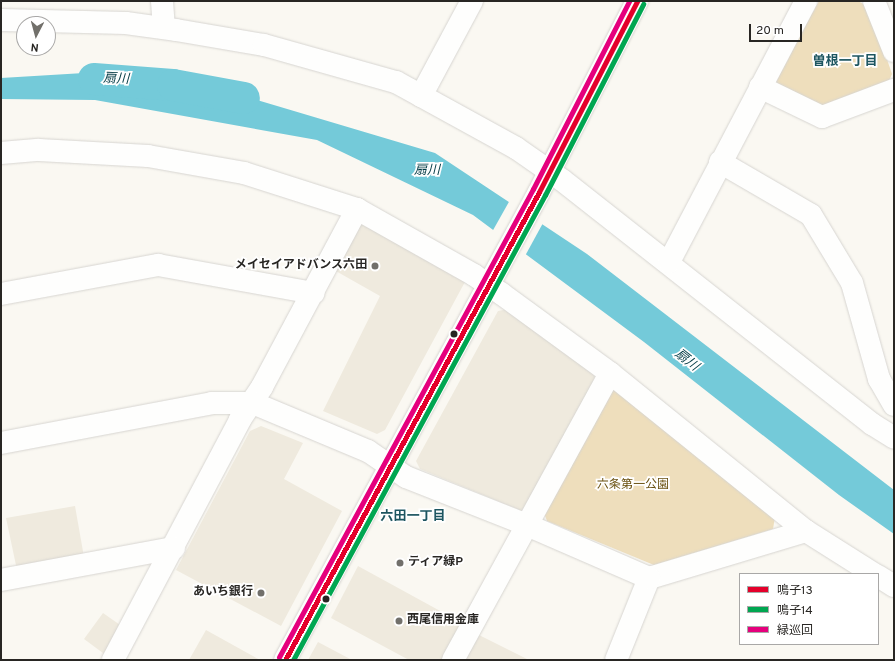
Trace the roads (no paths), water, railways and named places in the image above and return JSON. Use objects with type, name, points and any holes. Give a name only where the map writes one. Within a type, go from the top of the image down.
[{"type":"street","points":[[162,1],[164,28]]},
{"type":"street","points":[[421,96],[472,1]]},
{"type":"street","points":[[285,660],[488,285],[498,263],[538,192],[637,1]]},
{"type":"street","points":[[669,262],[720,162],[806,1]]},
{"type":"street","points":[[874,1],[894,51]]},
{"type":"street","points":[[1,20],[126,23],[164,28],[264,45],[396,82],[516,148],[669,262],[872,424],[894,438]]},
{"type":"street","points":[[760,87],[822,117],[894,90]]},
{"type":"street","points":[[1,153],[39,150],[148,156],[244,173],[357,209],[488,285],[610,373],[806,531],[872,573]]},
{"type":"street","points":[[720,162],[810,215],[852,283],[879,379],[894,405]]},
{"type":"street","points":[[113,660],[174,548],[240,420],[253,403],[314,293],[357,209]]},
{"type":"street","points":[[1,294],[158,265],[314,293]]},
{"type":"street","points":[[453,660],[610,373]]},
{"type":"street","points":[[1,443],[212,403],[253,403],[368,451],[406,477],[527,525],[649,578],[806,531]]},
{"type":"street","points":[[1,580],[174,548]]},
{"type":"street","points":[[879,577],[894,586]]},
{"type":"street","points":[[616,660],[649,578]]},
{"type":"water","name":"扇川","points":[[84,73],[257,100],[435,153],[587,254],[894,490],[894,534],[839,495],[644,342],[473,215],[317,140],[95,100],[1,99],[1,78]]},
{"type":"waterway","name":"扇川","points":[[94,79],[173,85],[244,98]]},
{"type":"place","name":"メイセイアドバンス六田","points":[[375,266]]},
{"type":"place","name":"ティア緑P","points":[[400,563]]},
{"type":"place","name":"あいち銀行","points":[[261,593]]},
{"type":"place","name":"西尾信用金庫","points":[[399,621]]},
{"type":"district","name":"曽根一丁目","points":[[845,62]]},
{"type":"district","name":"六田一丁目","points":[[413,517]]},
{"type":"park label","name":"六条第一公園","points":[[633,486]]}]
